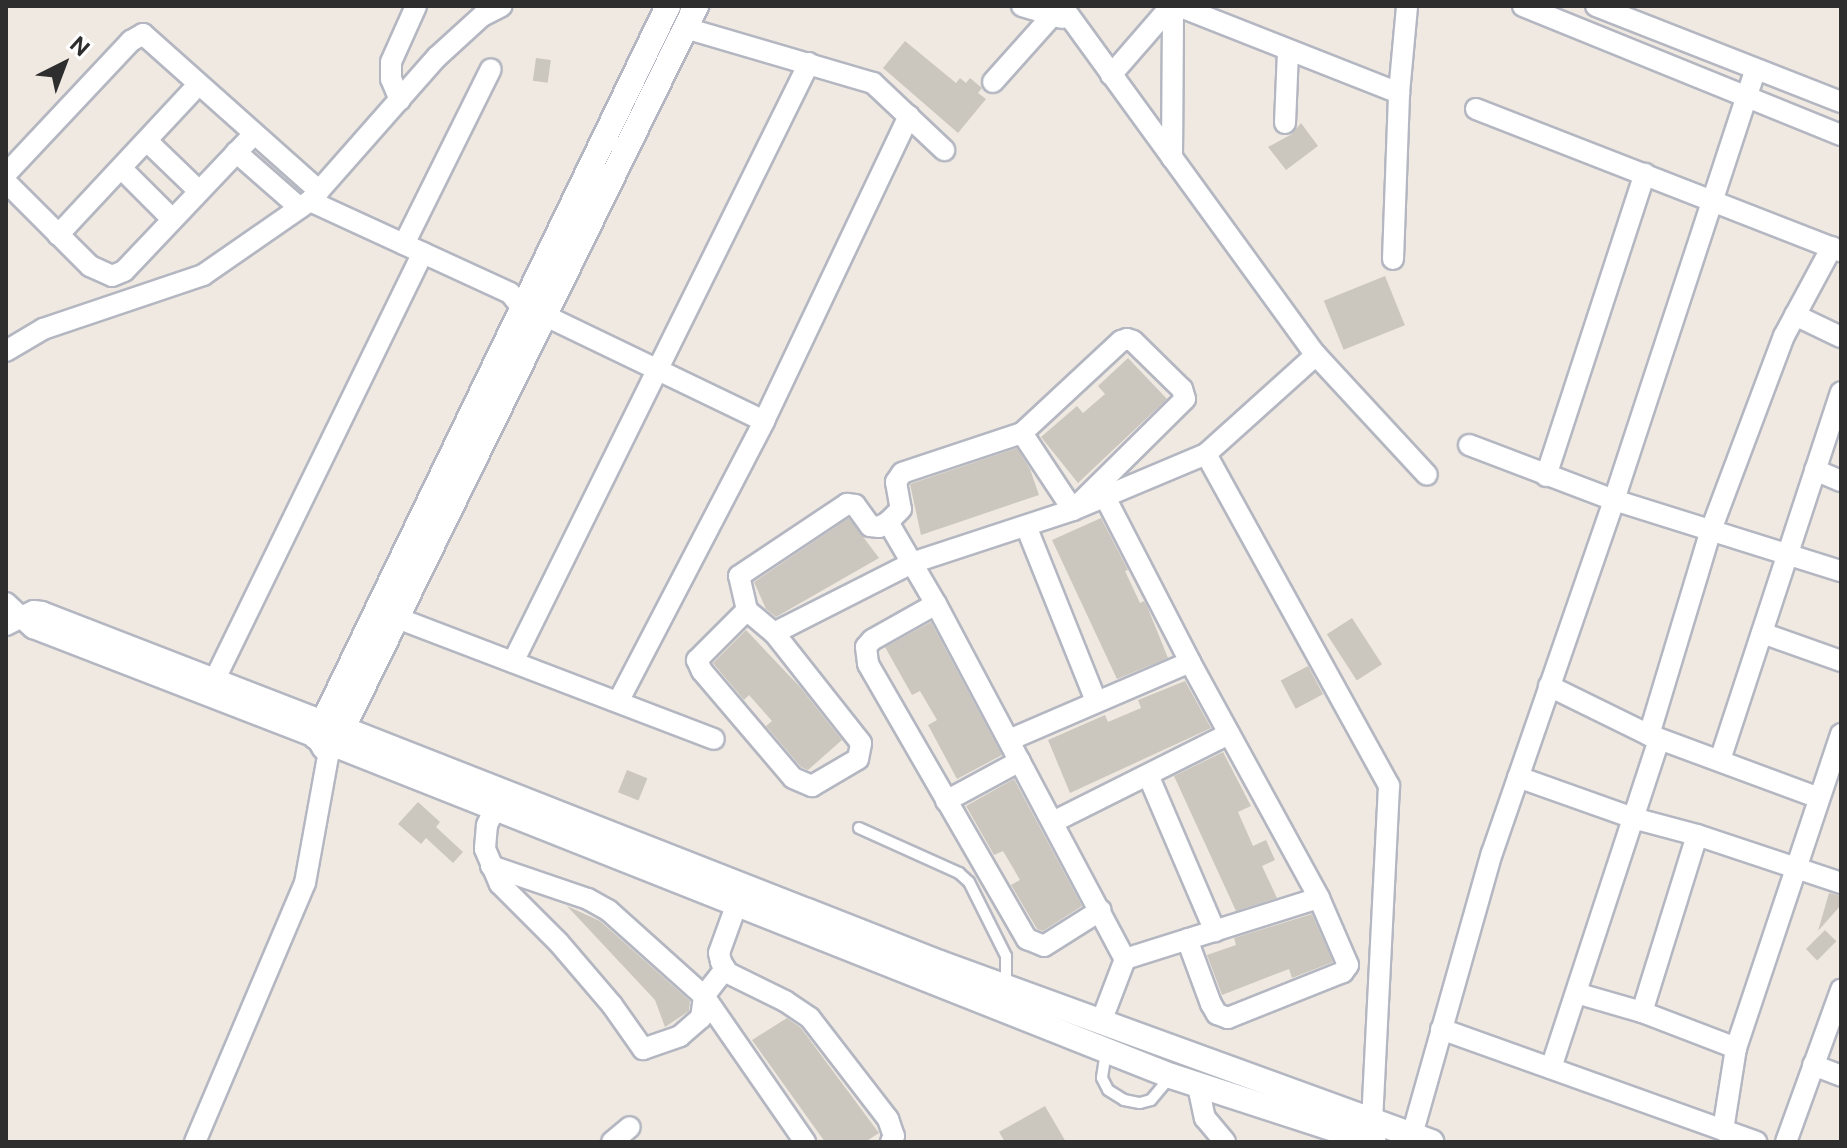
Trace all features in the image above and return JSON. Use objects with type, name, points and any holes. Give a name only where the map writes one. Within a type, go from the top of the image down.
[{"type":"street","points":[[400,100],[391,79],[391,62],[416,6]]},
{"type":"street","points":[[6,351],[43,329],[203,275],[309,200],[471,26],[502,6]]},
{"type":"street","points":[[329,738],[397,618],[668,6]]},
{"type":"street","points":[[1022,6],[1062,14],[1111,75],[1316,355],[1427,475]]},
{"type":"street","points":[[1111,75],[1174,6]]},
{"type":"street","points":[[1174,6],[1399,93]]},
{"type":"street","points":[[1172,158],[1174,6]]},
{"type":"street","points":[[1393,259],[1399,93],[1407,6]]},
{"type":"street","points":[[1523,6],[1841,135]]},
{"type":"street","points":[[1596,6],[1841,102]]},
{"type":"street","points":[[993,82],[1062,14]]},
{"type":"street","points":[[195,1142],[305,883],[329,738],[533,312],[691,17],[809,63],[873,83],[944,150]]},
{"type":"street","points":[[6,174],[131,41],[143,34],[253,135],[309,200]]},
{"type":"street","points":[[1285,123],[1288,51]]},
{"type":"street","points":[[513,662],[809,63]]},
{"type":"street","points":[[404,244],[491,69]]},
{"type":"street","points":[[10,615],[42,632],[497,800],[740,896],[1171,1076],[1198,1086],[1417,1140],[1441,1029],[1518,777],[1614,500],[1755,70]]},
{"type":"street","points":[[58,235],[198,85]]},
{"type":"street","points":[[1476,109],[1713,198],[1836,249],[1795,315],[1711,530],[1633,818],[1551,1068]]},
{"type":"street","points":[[618,702],[764,421],[909,116]]},
{"type":"street","points":[[6,182],[99,273],[112,276],[124,271],[253,135]]},
{"type":"street","points":[[147,141],[199,191]]},
{"type":"street","points":[[236,152],[309,200],[510,293],[533,312],[658,368],[764,421]]},
{"type":"street","points":[[121,168],[172,219]]},
{"type":"street","points":[[1546,476],[1645,174]]},
{"type":"street","points":[[215,679],[423,253]]},
{"type":"street","points":[[1795,315],[1841,337]]},
{"type":"street","points":[[747,610],[697,660],[702,671],[793,778],[812,786],[858,759],[861,743],[774,633],[747,610],[739,582],[743,571],[847,504],[855,505],[870,526],[879,527],[888,522],[901,509],[896,482],[902,473],[1022,433],[1121,341],[1133,341],[1182,389],[1185,399],[1073,510]]},
{"type":"street","points":[[774,633],[912,563],[1073,510],[1206,454],[1316,355]]},
{"type":"street","points":[[1720,760],[1841,392]]},
{"type":"street","points":[[1022,433],[1073,510]]},
{"type":"street","points":[[1469,445],[1614,500],[1841,571]]},
{"type":"street","points":[[1206,454],[1389,786],[1373,1131]]},
{"type":"street","points":[[1815,470],[1841,481]]},
{"type":"street","points":[[1105,497],[1190,662],[1319,898],[1348,957],[1348,965],[1343,972],[1228,1018],[1217,1014],[1211,1004],[1187,939]]},
{"type":"street","points":[[888,522],[936,604],[1125,959],[1101,1022]]},
{"type":"street","points":[[1026,526],[1096,701]]},
{"type":"street","points":[[936,604],[866,647],[868,664],[1027,939],[1035,945],[1044,946],[1101,910]]},
{"type":"street","points":[[10,615],[42,612],[215,679],[329,738]]},
{"type":"street","points":[[397,618],[714,739]]},
{"type":"street","points":[[1762,633],[1841,661]]},
{"type":"street","points":[[1009,740],[1190,662]]},
{"type":"street","points":[[1549,686],[1654,737],[1819,798]]},
{"type":"street","points":[[1053,822],[1229,734]]},
{"type":"street","points":[[1723,1130],[1736,1048],[1841,734]]},
{"type":"street","points":[[946,801],[1020,761]]},
{"type":"street","points":[[1148,775],[1215,931]]},
{"type":"street","points":[[1518,777],[1633,818],[1697,835],[1841,883]]},
{"type":"street","points":[[497,800],[487,825],[485,849],[500,884],[559,943],[612,1005],[643,1049],[680,1036],[701,1018],[704,996],[725,969]]},
{"type":"street","points":[[1642,1012],[1697,835]]},
{"type":"street","points":[[491,866],[545,887],[588,899],[608,910],[704,996],[805,1142]]},
{"type":"street","points":[[524,910],[545,887]]},
{"type":"street","points":[[740,896],[1101,1022],[1373,1131]]},
{"type":"street","points":[[740,896],[719,953],[725,969],[810,1018],[888,1119],[894,1136],[891,1142]]},
{"type":"street","points":[[1125,959],[1319,898]]},
{"type":"street","points":[[1786,1142],[1841,990]]},
{"type":"street","points":[[1576,993],[1642,1012],[1736,1048]]},
{"type":"street","points":[[1441,1029],[1756,1142]]},
{"type":"street","points":[[1813,1065],[1841,1076]]},
{"type":"street","points":[[1198,1086],[1205,1118],[1225,1142]]},
{"type":"street","points":[[612,1142],[630,1127]]},
{"type":"lane","points":[[859,828],[959,873],[969,882],[1006,956],[1006,987]]},
{"type":"lane","points":[[1107,1051],[1102,1078],[1108,1090],[1124,1100],[1140,1103],[1151,1100],[1171,1076]]},
{"type":"building","points":[[905,41],[956,83],[960,78],[966,83],[970,78],[982,88],[978,93],[986,99],[958,133],[883,68]]},
{"type":"building","points":[[536,58],[551,60],[548,83],[533,81]]},
{"type":"building","points":[[1301,123],[1318,146],[1286,170],[1268,147],[1292,134]]},
{"type":"building","points":[[1385,276],[1405,325],[1344,350],[1324,301]]},
{"type":"building","points":[[1128,358],[1167,399],[1078,483],[1041,437],[1077,406],[1083,413],[1105,394],[1098,386]]},
{"type":"building","points":[[1017,448],[1030,469],[1039,495],[921,535],[910,484]]},
{"type":"building","points":[[849,518],[879,558],[776,617],[766,609],[754,582]]},
{"type":"building","points":[[1101,518],[1128,570],[1125,571],[1140,603],[1144,601],[1147,606],[1168,658],[1117,679],[1052,540]]},
{"type":"building","points":[[1352,618],[1382,664],[1357,680],[1327,634]]},
{"type":"building","points":[[931,622],[1002,755],[957,779],[928,725],[937,720],[920,691],[912,695],[885,647]]},
{"type":"building","points":[[746,630],[800,687],[842,740],[808,770],[801,767],[766,726],[772,721],[749,695],[744,700],[713,663]]},
{"type":"building","points":[[1308,666],[1323,694],[1296,709],[1281,681]]},
{"type":"building","points":[[1185,681],[1211,728],[1070,793],[1048,740],[1105,715],[1108,722],[1141,708],[1138,700]]},
{"type":"building","points":[[1223,752],[1251,806],[1238,812],[1253,846],[1266,840],[1275,860],[1262,866],[1277,898],[1236,911],[1174,776]]},
{"type":"building","points":[[627,770],[647,778],[638,800],[618,792]]},
{"type":"building","points":[[1014,779],[1082,906],[1043,931],[1037,929],[1011,885],[1020,880],[1003,851],[994,855],[966,806]]},
{"type":"building","points":[[418,802],[440,822],[436,827],[463,852],[453,863],[426,838],[421,844],[398,824]]},
{"type":"building","points":[[1829,893],[1841,896],[1841,905],[1818,931]]},
{"type":"building","points":[[567,906],[600,921],[690,1001],[689,1011],[665,1027],[655,1000]]},
{"type":"building","points":[[1312,914],[1333,962],[1292,978],[1289,969],[1222,995],[1207,955],[1236,945],[1234,938]]},
{"type":"building","points":[[1825,930],[1836,941],[1817,960],[1806,949]]},
{"type":"building","points":[[787,1018],[801,1028],[879,1133],[865,1142],[825,1142],[752,1040]]},
{"type":"building","points":[[1045,1106],[1066,1142],[1005,1142],[999,1132]]}]
